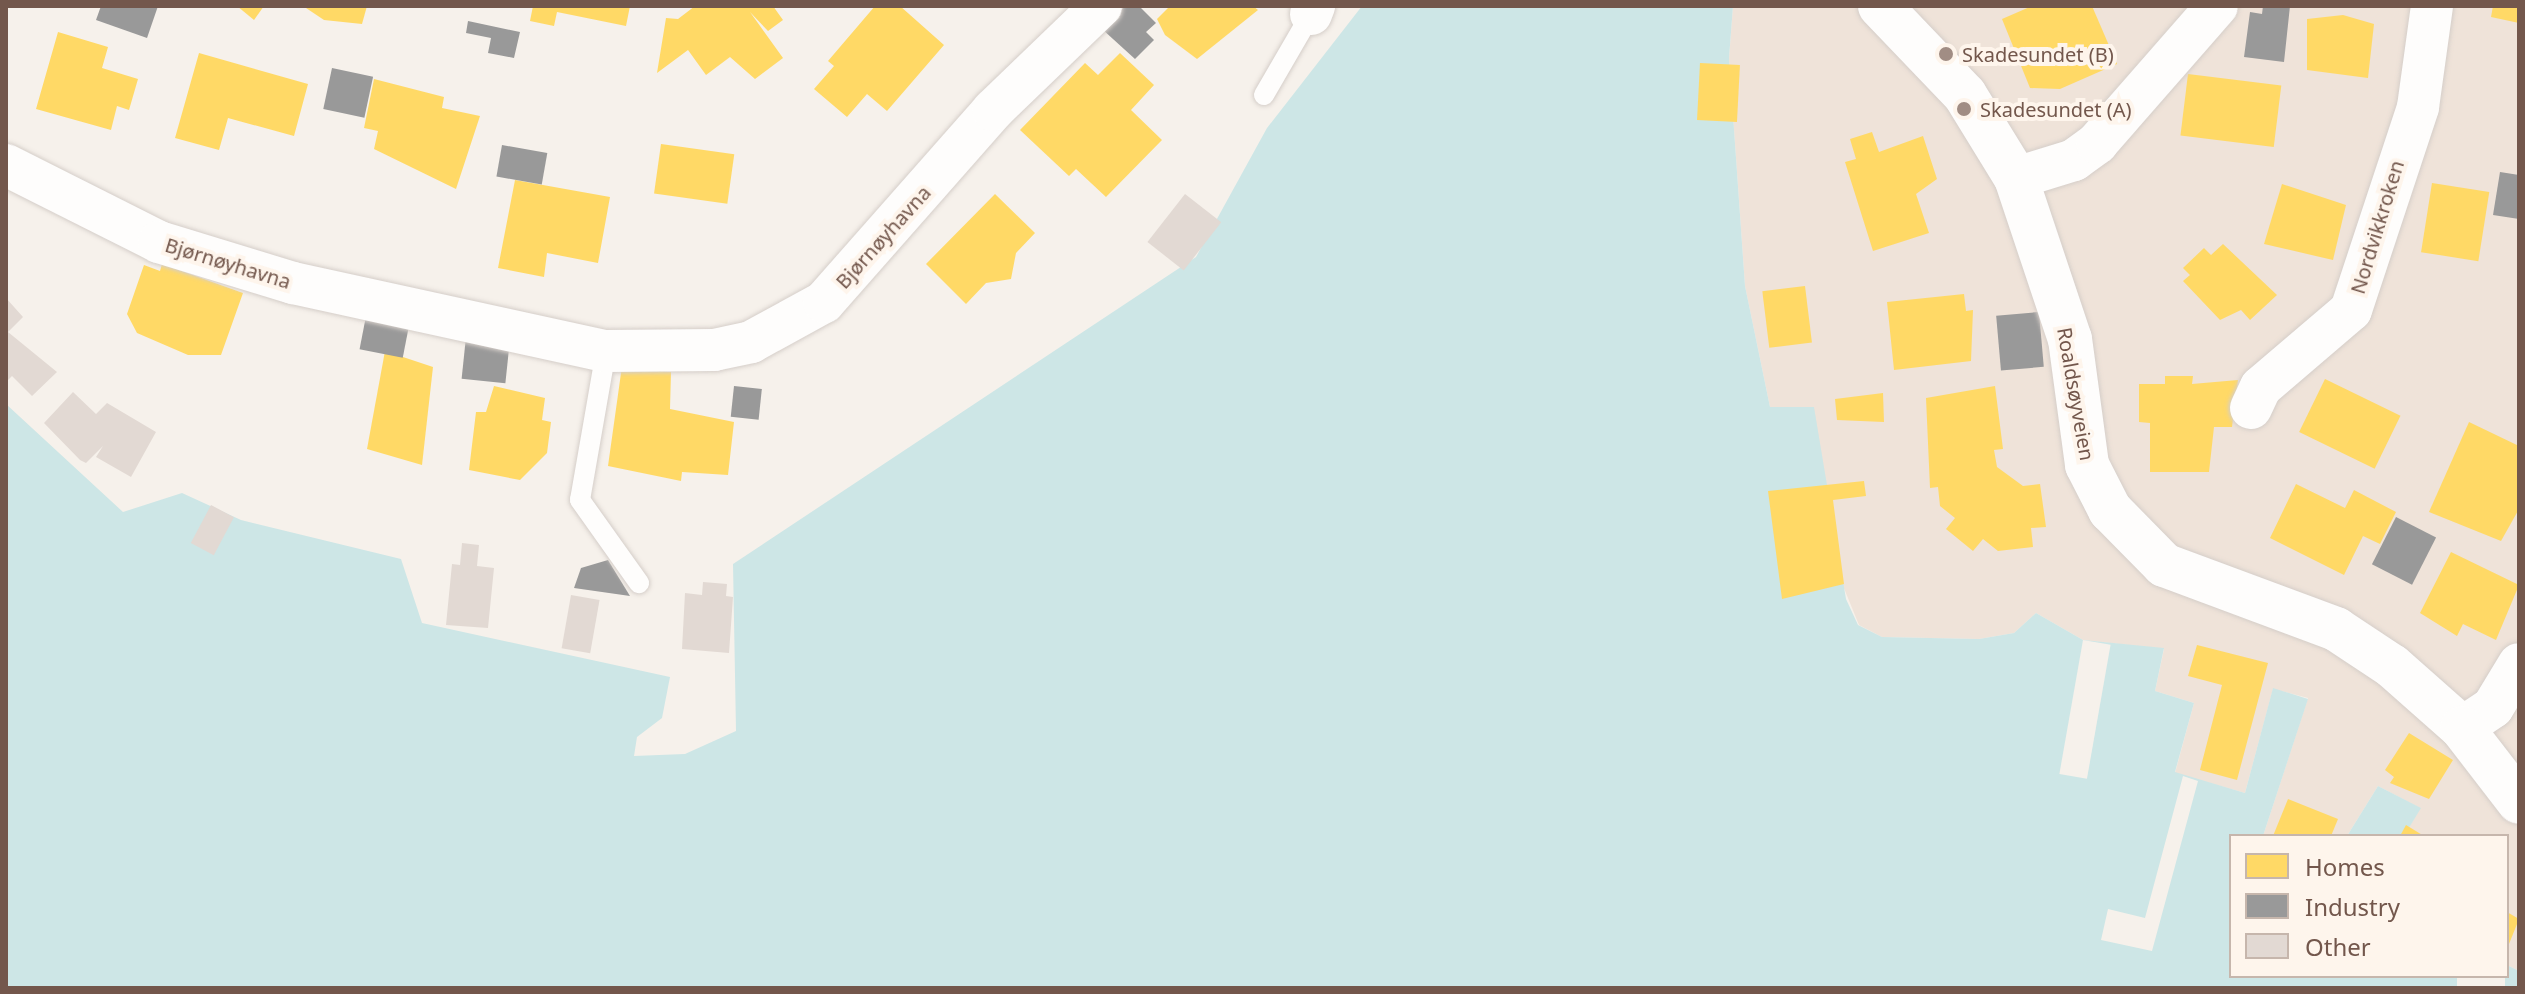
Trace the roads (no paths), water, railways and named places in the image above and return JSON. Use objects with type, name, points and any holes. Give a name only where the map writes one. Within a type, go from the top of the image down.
[{"type":"street","name":"Bjørnøyhavna","points":[[6,165],[159,242],[216,262],[606,351],[714,350],[751,342],[824,302],[993,110],[1101,6]]},
{"type":"street","name":"Roaldsøyveien","points":[[1880,6],[1965,95],[2016,178],[2070,339],[2087,465],[2110,510],[2164,565],[2336,629],[2462,728],[2519,802]]},
{"type":"street","name":"Nordvikkroken","points":[[2251,408],[2261,387],[2351,310],[2418,107],[2432,6]]},
{"type":"street","points":[[2016,178],[2074,160],[2097,143],[2211,8]]},
{"type":"street","points":[[2462,728],[2493,707],[2519,664]]},
{"type":"lane","points":[[1264,95],[1312,10]]},
{"type":"lane","points":[[606,351],[580,500],[639,583]]},
{"type":"water","points":[[1362,6],[1733,6],[1729,58],[1745,286],[1770,407],[1814,407],[1846,599],[1858,625],[1882,637],[1979,639],[2014,633],[2036,613],[2083,640],[2164,648],[2155,691],[2194,703],[2175,772],[2245,793],[2273,688],[2308,699],[2264,834],[2229,834],[2229,978],[2509,978],[2509,966],[2519,971],[2519,988],[6,988],[6,404],[123,512],[182,493],[241,520],[401,559],[422,623],[670,677],[662,718],[637,737],[634,756],[685,754],[736,731],[733,564],[1196,257],[1267,128]]},
{"type":"water","points":[[2378,786],[2421,808],[2405,834],[2348,834]]},
{"type":"place","name":"Skadesundet (B)","points":[[1946,54]]},
{"type":"place","name":"Skadesundet (A)","points":[[1964,109]]}]
